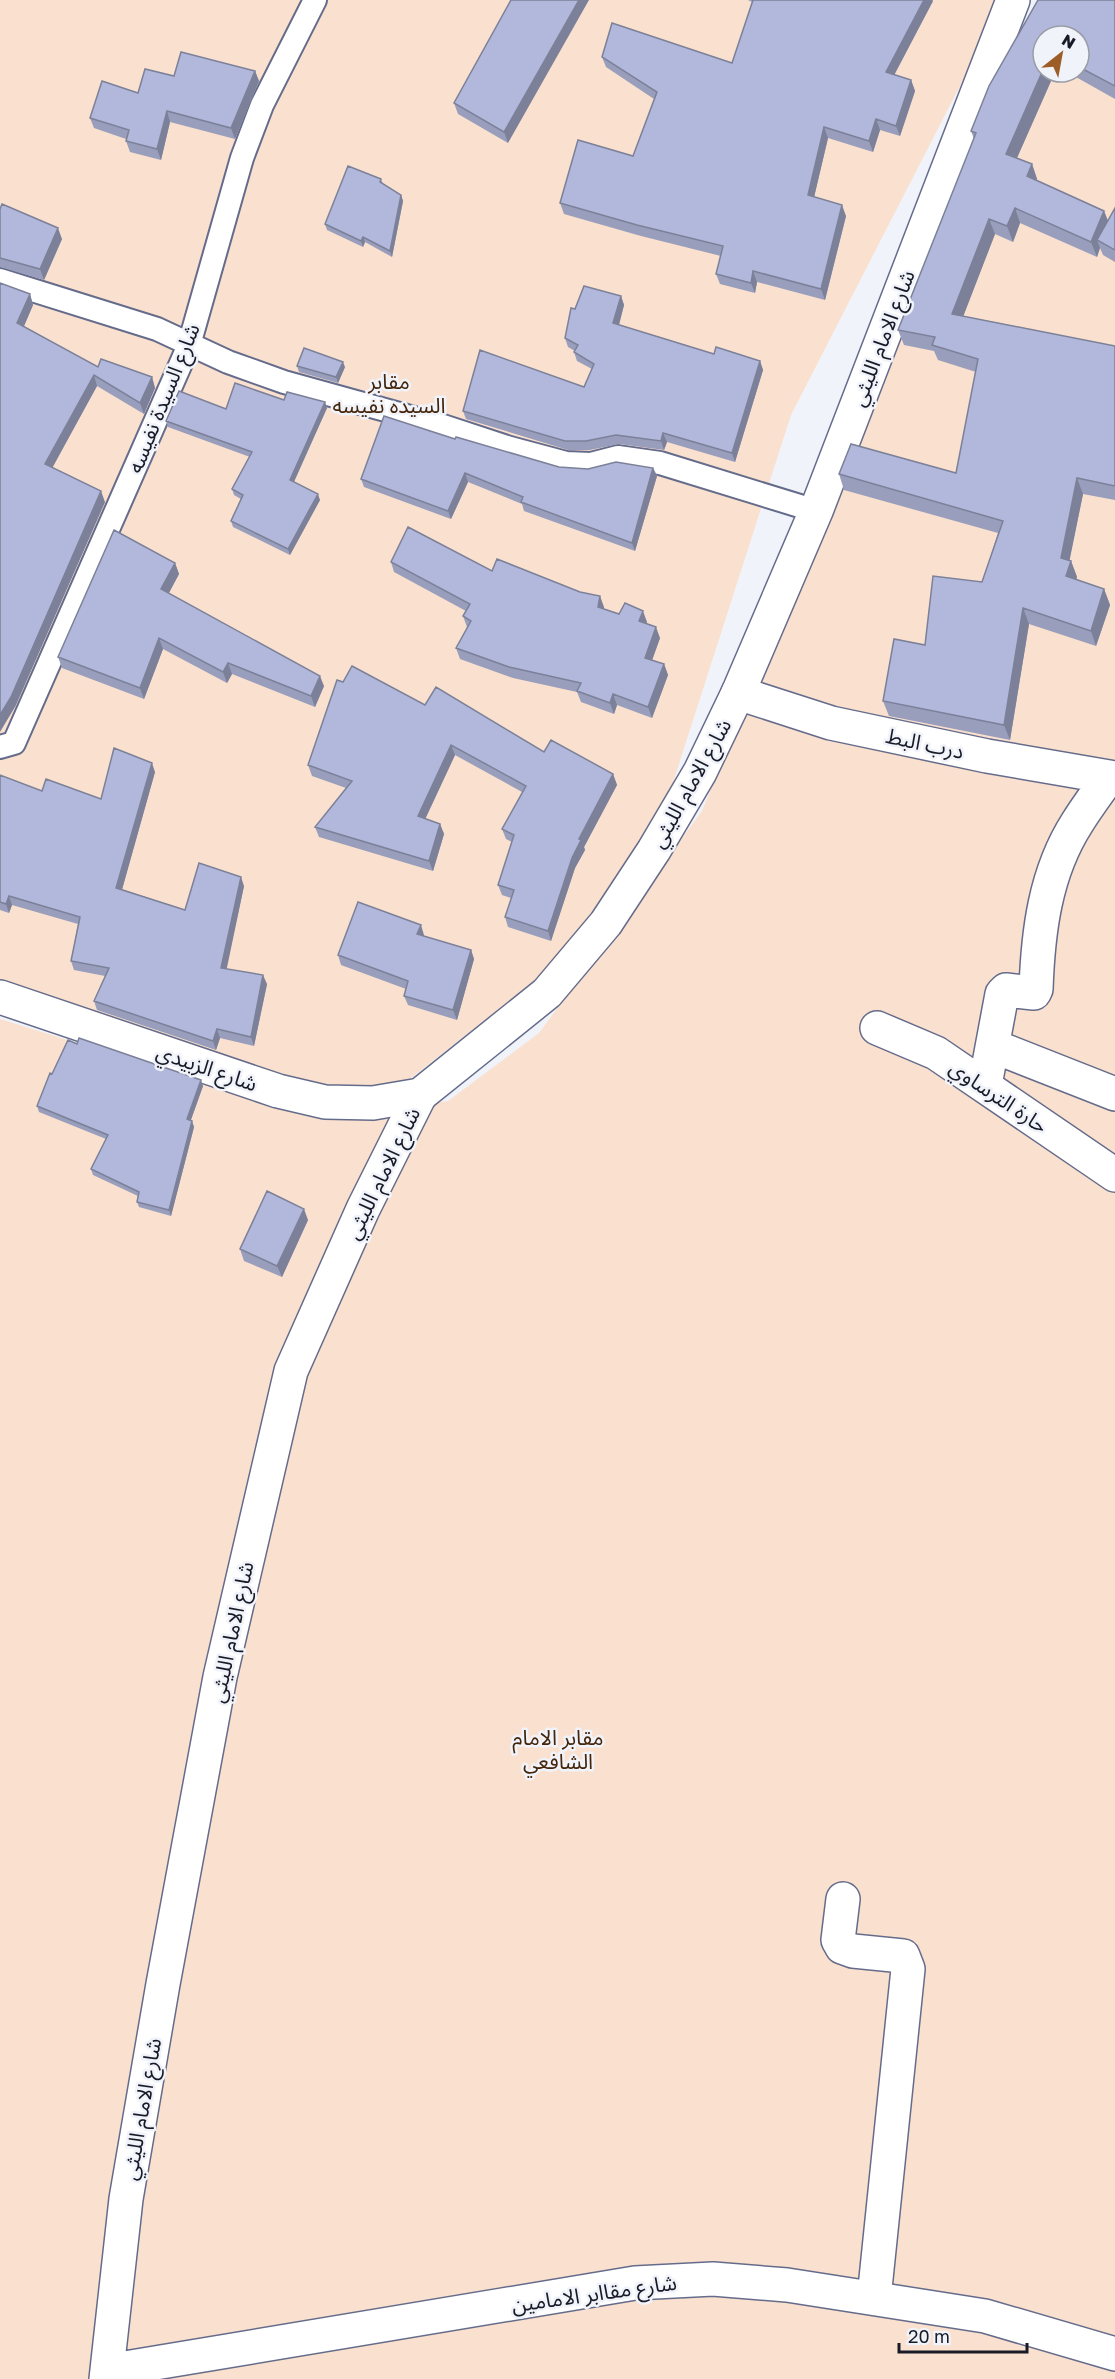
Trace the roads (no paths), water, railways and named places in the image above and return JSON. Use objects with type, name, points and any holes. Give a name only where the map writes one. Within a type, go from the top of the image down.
[{"type":"street","name":"شارع الامام الليثي","points":[[107,2375],[126,2199],[161,1995],[220,1677],[291,1371],[363,1209],[420,1095],[548,993],[606,923],[654,850],[694,782],[738,693],[816,511],[1013,0]]},
{"type":"street","name":"درب البط","points":[[738,693],[831,723],[987,756],[1112,778]]},
{"type":"street","points":[[986,1085],[1004,991],[1034,993],[1038,935],[1052,878],[1075,825],[1112,778]]},
{"type":"street","name":"شارع الزبيدي","points":[[0,997],[278,1091],[325,1101],[373,1103],[420,1095]]},
{"type":"street","name":"حارة الترساوي","points":[[878,1028],[936,1053],[1115,1174]]},
{"type":"street","points":[[993,1046],[1115,1092]]},
{"type":"street","points":[[843,1899],[838,1940],[842,1947],[853,1951],[903,1956],[908,1969],[874,2298]]},
{"type":"street","name":"شارع مقاابر الامامين","points":[[107,2375],[635,2283],[712,2279],[787,2284],[985,2316],[1115,2354]]},
{"type":"lane","name":"شارع السيدة نفيسه","points":[[5,742],[189,345],[242,158],[262,105],[315,0]]},
{"type":"lane","points":[[0,280],[157,329],[228,362],[284,382],[521,451],[566,463],[591,464],[618,457],[660,463],[816,511]]},
{"type":"park label","name":"مقابر السيده نفيسه","points":[[389,393]]},
{"type":"park label","name":"مقابر الامام الشافعي","points":[[558,1749]]}]
